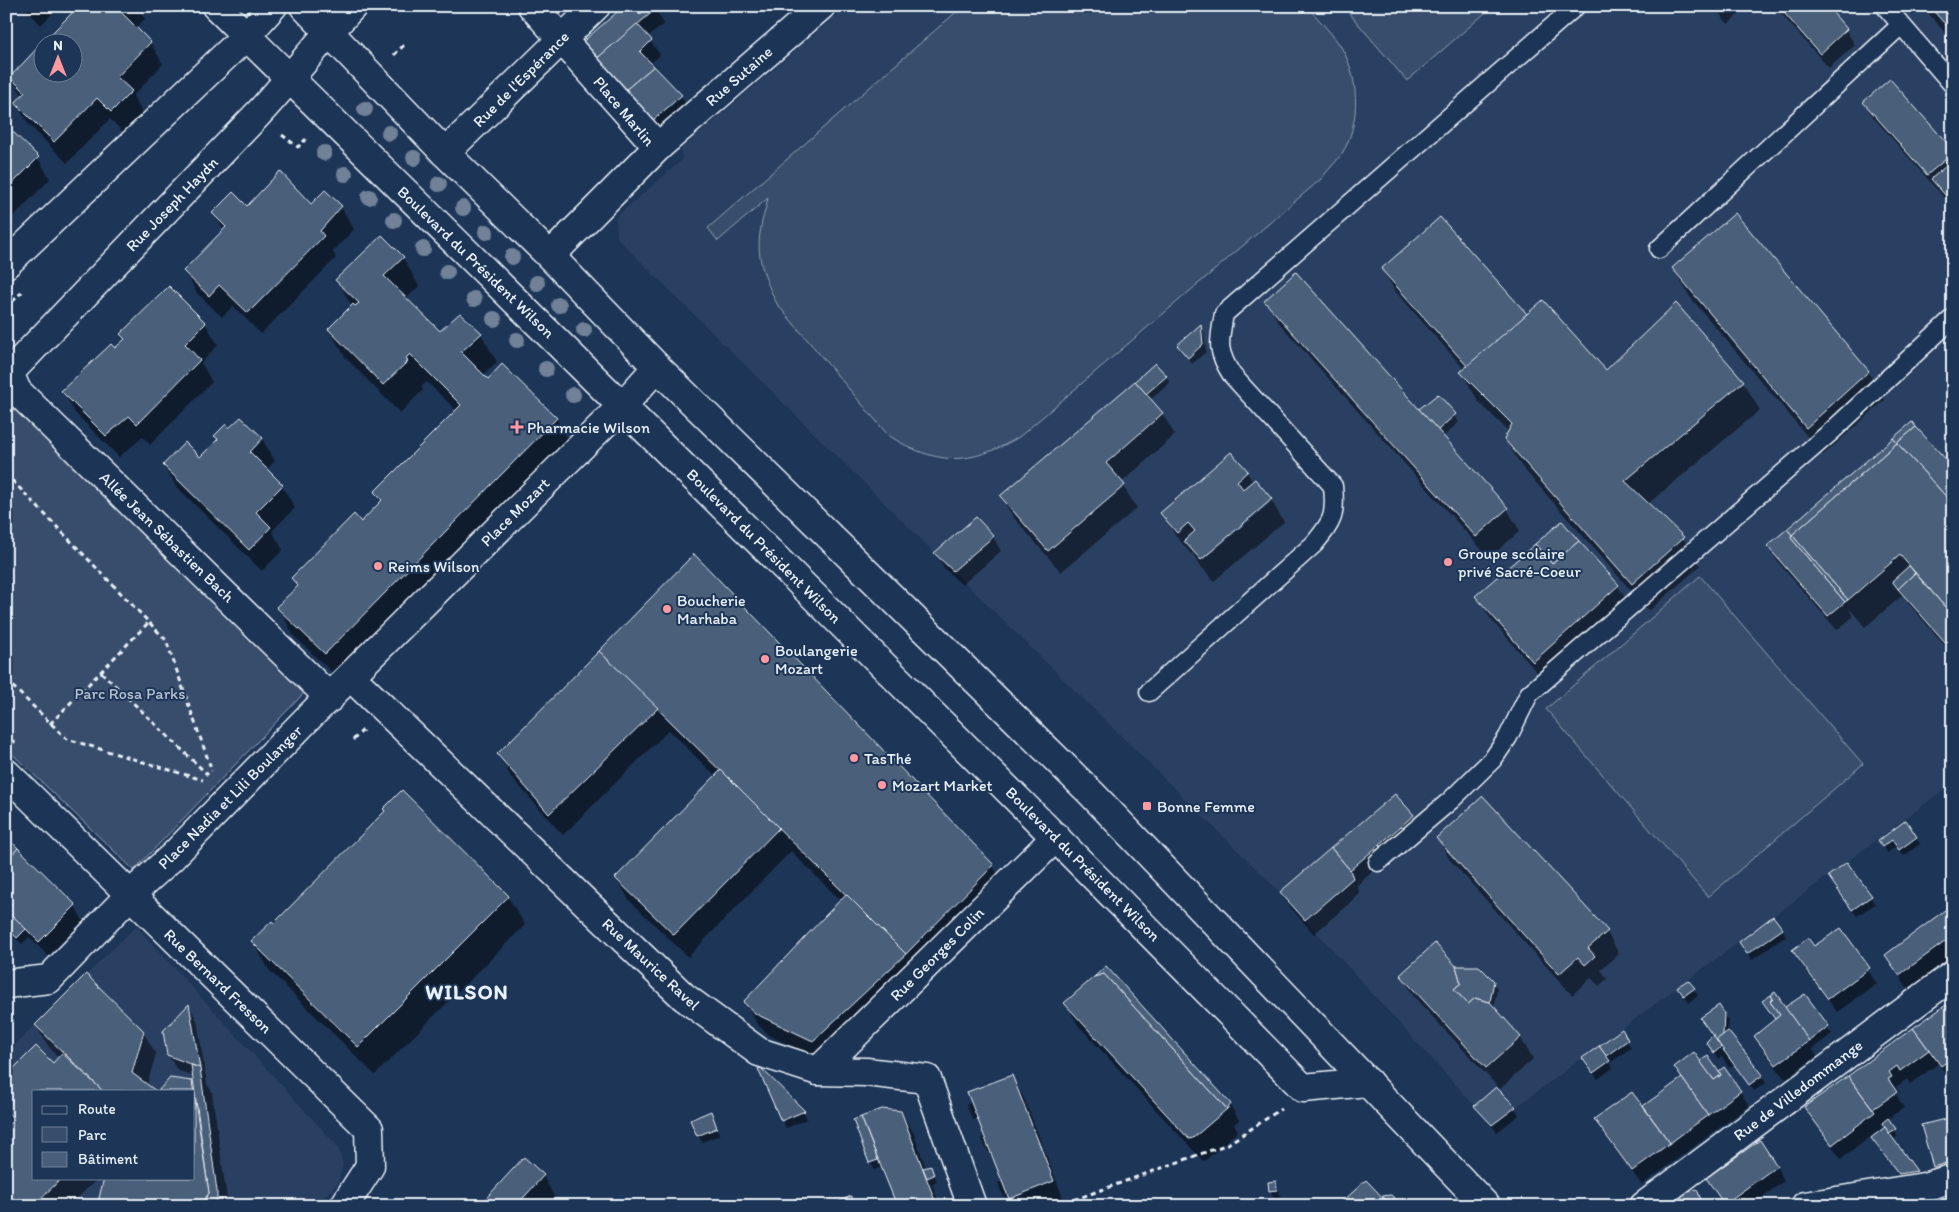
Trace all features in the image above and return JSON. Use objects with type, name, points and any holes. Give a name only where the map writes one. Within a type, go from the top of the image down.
[{"type":"street","name":"Boulevard du Président Wilson","points":[[216,6],[623,405],[1056,836],[1303,1088]]},
{"type":"street","points":[[6,264],[246,36],[273,6]]},
{"type":"street","points":[[304,6],[445,153],[550,256],[657,367],[1092,794],[1486,1206]]},
{"type":"street","name":"Rue Joseph Haydn","points":[[7,373],[257,116],[290,80],[329,31],[353,6]]},
{"type":"street","name":"Place Marlin","points":[[532,6],[658,147],[550,256]]},
{"type":"street","name":"Rue de l'Espérance","points":[[445,153],[596,6]]},
{"type":"street","name":"Rue Sutaine","points":[[658,147],[821,6]]},
{"type":"street","name":"Place Mozart","points":[[330,698],[623,405],[657,367]]},
{"type":"street","name":"Allée Jean Sébastien Bach","points":[[7,373],[18,391],[330,698]]},
{"type":"street","name":"Rue Maurice Ravel","points":[[351,677],[684,997],[759,1052],[818,1071],[866,1072],[928,1079],[972,1206]]},
{"type":"street","name":"Place Nadia et Lili Boulanger","points":[[6,984],[49,979],[130,895],[172,857],[224,790],[330,698]]},
{"type":"street","name":"Rue Bernard Fresson","points":[[6,773],[369,1129],[370,1166],[344,1206]]},
{"type":"street","name":"Rue Georges Colin","points":[[818,1071],[1056,836]]},
{"type":"street","name":"Rue de Villedommange","points":[[1644,1206],[1953,975]]},
{"type":"street","points":[[1303,1088],[1368,1082]]},
{"type":"street","points":[[1806,1206],[1924,1187],[1953,1178]]},
{"type":"lane","points":[[1150,692],[1314,544],[1330,525],[1335,507],[1333,486],[1232,375],[1222,360],[1219,341],[1224,314],[1576,6]]},
{"type":"lane","points":[[1885,6],[1953,85]]},
{"type":"lane","points":[[1659,249],[1901,25]]},
{"type":"lane","points":[[1378,862],[1451,800],[1492,759],[1508,737],[1530,694],[1833,430],[1953,318]]},
{"type":"path","points":[[6,474],[166,640],[224,790]]},
{"type":"path","points":[[50,724],[149,622]]},
{"type":"path","points":[[100,672],[224,790]]},
{"type":"path","points":[[6,680],[66,739],[224,790]]},
{"type":"path","points":[[1057,1206],[1228,1144],[1276,1113],[1303,1088]]},
{"type":"shaded area","name":"Groupe scolaire privé Sacré-Coeur","points":[[847,6],[1953,6],[1953,783],[1492,1125],[1280,892],[617,238],[616,217],[682,160],[681,149]]},
{"type":"shaded area","points":[[136,926],[338,1147],[343,1164],[338,1183],[315,1206],[6,1206],[6,1054]]},
{"type":"green space","points":[[963,6],[1307,6],[1334,37],[1345,53],[1354,82],[1355,113],[1348,142],[1341,155],[1321,179],[1019,437],[985,453],[953,458],[938,457],[922,452],[888,435],[777,304],[766,278],[759,252],[761,229],[768,198],[718,241],[708,228]]},
{"type":"green space","points":[[1343,6],[1493,6],[1407,81]]},
{"type":"green space","name":"Parc Rosa Parks","points":[[6,401],[307,690],[134,870],[6,748]]},
{"type":"green space","points":[[1700,576],[1863,764],[1708,897],[1546,709]]},
{"type":"building","points":[[79,6],[123,6],[119,10],[151,42],[117,77],[132,91],[111,112],[97,98],[54,142],[15,103],[25,92],[10,77],[32,54],[32,82],[82,82],[82,32],[53,32]]},
{"type":"building","points":[[624,6],[633,6],[640,14],[650,6],[654,6],[656,9],[594,61],[579,45]]},
{"type":"building","points":[[633,6],[650,6],[640,14]]},
{"type":"building","points":[[1778,6],[1827,6],[1847,29],[1820,54]]},
{"type":"building","points":[[1929,6],[1953,6],[1953,33]]},
{"type":"building","points":[[637,24],[652,40],[640,52],[654,66],[623,92],[594,61]]},
{"type":"building","points":[[654,66],[682,95],[651,122],[623,92]]},
{"type":"building","points":[[1890,79],[1953,150],[1953,153],[1927,175],[1863,102]]},
{"type":"building","points":[[6,125],[39,157],[6,190]]},
{"type":"building","points":[[1953,160],[1953,204],[1931,179]]},
{"type":"building","points":[[280,171],[311,204],[325,190],[342,206],[320,231],[324,236],[248,313],[219,285],[209,296],[183,271],[226,227],[212,213],[233,192],[247,206]]},
{"type":"building","points":[[1735,213],[1869,371],[1806,428],[1672,268]]},
{"type":"building","points":[[1440,217],[1527,314],[1468,367],[1381,269]]},
{"type":"building","points":[[382,235],[404,257],[384,276],[440,331],[460,313],[482,333],[461,352],[488,379],[502,364],[557,418],[325,654],[276,607],[298,586],[291,578],[354,514],[361,522],[382,500],[374,492],[461,405],[410,354],[406,358],[408,361],[383,385],[328,329],[353,304],[355,306],[359,303],[335,280]]},
{"type":"building","points":[[1296,272],[1508,508],[1476,537],[1264,301]]},
{"type":"building","points":[[169,286],[206,323],[185,344],[200,360],[137,424],[129,416],[106,436],[61,391],[111,344],[115,348],[125,339],[120,334]]},
{"type":"building","points":[[1543,300],[1606,370],[1676,303],[1744,381],[1625,481],[1684,537],[1632,584],[1504,439],[1512,424],[1460,372]]},
{"type":"building","points":[[1201,324],[1203,344],[1188,358],[1177,345]]},
{"type":"building","points":[[1155,363],[1167,376],[1146,394],[1135,381]]},
{"type":"building","points":[[1135,381],[1163,413],[1106,463],[1125,485],[1048,551],[1000,496]]},
{"type":"building","points":[[1438,394],[1456,414],[1438,430],[1419,409]]},
{"type":"building","points":[[241,417],[263,438],[250,452],[283,485],[256,512],[271,527],[249,550],[163,465],[185,442],[200,457],[218,439],[214,436],[226,424],[229,428]]},
{"type":"building","points":[[1912,422],[1916,427],[1897,443],[1893,438]]},
{"type":"building","points":[[1916,427],[1953,467],[1953,504],[1897,443]]},
{"type":"building","points":[[1893,438],[1897,443],[1792,535],[1787,529]]},
{"type":"building","points":[[1897,443],[1953,504],[1953,616],[1900,555],[1848,600],[1792,535]]},
{"type":"building","points":[[1231,452],[1248,471],[1237,481],[1243,489],[1255,479],[1272,499],[1201,560],[1184,541],[1195,531],[1188,523],[1177,533],[1160,513]]},
{"type":"building","points":[[976,517],[994,536],[953,571],[934,553]]},
{"type":"building","points":[[1562,521],[1579,541],[1552,564],[1535,544]]},
{"type":"building","points":[[1787,529],[1792,535],[1791,538],[1845,602],[1828,616],[1767,546]]},
{"type":"building","points":[[1792,535],[1848,600],[1845,602],[1791,538]]},
{"type":"building","points":[[1579,541],[1619,585],[1533,662],[1475,596],[1535,544],[1552,564]]},
{"type":"building","points":[[694,554],[994,865],[906,954],[599,651]]},
{"type":"building","points":[[1909,566],[1915,573],[1898,589],[1892,581]]},
{"type":"building","points":[[1915,573],[1953,616],[1953,651],[1898,589]]},
{"type":"building","points":[[599,651],[658,708],[549,814],[497,754]]},
{"type":"building","points":[[721,770],[779,828],[674,935],[615,878]]},
{"type":"building","points":[[402,790],[509,896],[358,1047],[251,941],[272,921],[274,923],[385,811],[383,809]]},
{"type":"building","points":[[1395,794],[1414,815],[1350,870],[1331,848]]},
{"type":"building","points":[[1483,796],[1608,931],[1588,948],[1595,956],[1585,965],[1578,957],[1559,974],[1436,838]]},
{"type":"building","points":[[1906,820],[1917,837],[1899,850],[1892,840],[1882,847],[1878,841]]},
{"type":"building","points":[[6,837],[18,848],[6,861]]},
{"type":"building","points":[[18,848],[76,905],[39,942],[6,909],[12,904],[6,898],[6,887],[11,882],[6,877],[6,861]]},
{"type":"building","points":[[1331,848],[1350,870],[1353,878],[1305,920],[1280,892]]},
{"type":"building","points":[[1847,862],[1872,896],[1852,910],[1828,876]]},
{"type":"building","points":[[846,894],[906,954],[813,1041],[756,1014],[743,1002]]},
{"type":"building","points":[[1953,904],[1953,936],[1899,975],[1885,955]]},
{"type":"building","points":[[6,909],[26,929],[17,938],[6,927]]},
{"type":"building","points":[[1773,916],[1783,929],[1747,954],[1739,942]]},
{"type":"building","points":[[1841,928],[1870,968],[1828,999],[1792,950],[1808,938],[1814,946]]},
{"type":"building","points":[[1435,943],[1456,966],[1461,983],[1454,989],[1468,1004],[1475,998],[1490,1002],[1521,1037],[1486,1068],[1400,975]]},
{"type":"building","points":[[1106,966],[1231,1104],[1227,1109],[1104,974],[1094,977]]},
{"type":"building","points":[[1456,966],[1479,966],[1494,981],[1490,1002],[1475,998],[1468,1004],[1454,989],[1461,983]]},
{"type":"building","points":[[86,974],[144,1031],[132,1073],[155,1090],[102,1090],[35,1025]]},
{"type":"building","points":[[1104,974],[1227,1109],[1193,1138],[1189,1139],[1064,1003],[1094,977]]},
{"type":"building","points":[[1688,980],[1695,988],[1684,996],[1677,987]]},
{"type":"building","points":[[1775,992],[1809,1041],[1776,1065],[1754,1036],[1780,1015],[1770,1002],[1773,999],[1771,995]]},
{"type":"building","points":[[1805,994],[1829,1026],[1809,1041],[1785,1007]]},
{"type":"building","points":[[1771,995],[1773,999],[1770,1002],[1780,1015],[1775,1019],[1762,1001]]},
{"type":"building","points":[[189,1004],[200,1068],[167,1055],[163,1031]]},
{"type":"building","points":[[1719,1005],[1724,1013],[1723,1035],[1716,1040],[1700,1018]]},
{"type":"building","points":[[1946,1005],[1953,1014],[1953,1057],[1941,1066],[1913,1028]]},
{"type":"building","points":[[1913,1028],[1929,1050],[1900,1071],[1897,1066],[1889,1072],[1892,1077],[1888,1079],[1897,1092],[1873,1109],[1848,1076]]},
{"type":"building","points":[[1622,1029],[1628,1040],[1606,1056],[1599,1046]]},
{"type":"building","points":[[1728,1031],[1763,1075],[1749,1085],[1716,1040]]},
{"type":"building","points":[[1713,1035],[1721,1047],[1714,1053],[1706,1042]]},
{"type":"building","points":[[36,1046],[53,1063],[62,1053],[102,1090],[32,1090],[32,1180],[60,1180],[33,1206],[6,1206],[6,1127],[14,1119],[6,1111],[6,1076]]},
{"type":"building","points":[[1599,1046],[1610,1061],[1593,1073],[1582,1058]]},
{"type":"building","points":[[1694,1052],[1714,1080],[1721,1075],[1719,1071],[1724,1067],[1741,1091],[1708,1115],[1674,1067]]},
{"type":"building","points":[[1708,1056],[1721,1075],[1714,1080],[1700,1061]]},
{"type":"building","points":[[191,1065],[200,1068],[217,1191],[217,1206],[200,1206],[209,1193]]},
{"type":"building","points":[[761,1068],[805,1111],[781,1121],[758,1069]]},
{"type":"building","points":[[1012,1075],[1054,1181],[1009,1199],[967,1092]]},
{"type":"building","points":[[1848,1076],[1875,1112],[1832,1145],[1804,1107]]},
{"type":"building","points":[[170,1078],[192,1081],[194,1090],[159,1090]]},
{"type":"building","points":[[1682,1078],[1708,1115],[1670,1143],[1643,1106]]},
{"type":"building","points":[[1496,1087],[1516,1107],[1492,1125],[1474,1106]]},
{"type":"building","points":[[1632,1092],[1670,1143],[1632,1171],[1594,1119]]},
{"type":"building","points":[[195,1101],[209,1193],[200,1206],[97,1206],[104,1180],[195,1180]]},
{"type":"building","points":[[882,1109],[901,1111],[937,1206],[897,1206],[861,1117]]},
{"type":"building","points":[[711,1111],[717,1128],[697,1136],[690,1120]]},
{"type":"building","points":[[861,1117],[878,1160],[869,1163],[853,1120]]},
{"type":"building","points":[[1953,1117],[1953,1161],[1933,1167],[1921,1125]]},
{"type":"building","points":[[1888,1118],[1896,1129],[1889,1133],[1882,1123]]},
{"type":"building","points":[[1885,1127],[1917,1171],[1899,1174],[1871,1138]]},
{"type":"building","points":[[1760,1140],[1777,1166],[1730,1200],[1722,1201],[1706,1178]]},
{"type":"building","points":[[524,1157],[544,1175],[516,1206],[479,1206]]},
{"type":"building","points":[[931,1166],[934,1175],[927,1178],[923,1168]]},
{"type":"building","points":[[1366,1180],[1391,1206],[1330,1206],[1341,1203]]},
{"type":"building","points":[[1276,1181],[1277,1190],[1269,1191],[1268,1182]]},
{"type":"building","points":[[1697,1189],[1701,1200],[1685,1206],[1681,1195]]},
{"type":"building","points":[[1391,1195],[1402,1206],[1391,1206],[1382,1196]]},
{"type":"building","points":[[851,1196],[855,1206],[829,1206]]},
{"type":"place","name":"Pharmacie Wilson","points":[[517,427]]},
{"type":"place","name":"Groupe scolaire privé Sacré-Coeur","points":[[1448,562]]},
{"type":"place","name":"Reims Wilson","points":[[378,566]]},
{"type":"place","name":"Boucherie Marhaba","points":[[667,609]]},
{"type":"place","name":"Boulangerie Mozart","points":[[765,659]]},
{"type":"place","name":"TasThé","points":[[854,758]]},
{"type":"place","name":"Mozart Market","points":[[882,785]]},
{"type":"place","name":"Bonne Femme","points":[[1147,806]]},
{"type":"district","name":"WILSON","points":[[467,991]]}]
